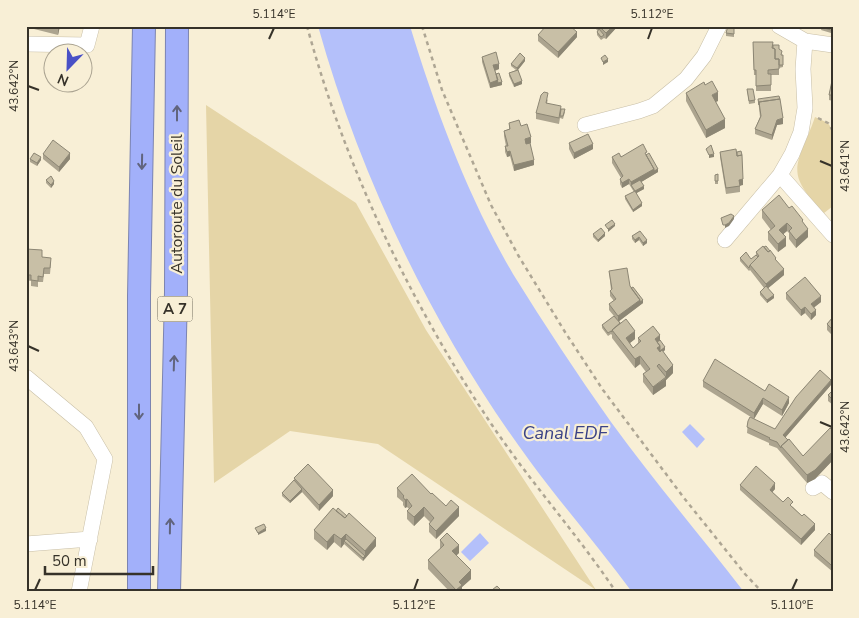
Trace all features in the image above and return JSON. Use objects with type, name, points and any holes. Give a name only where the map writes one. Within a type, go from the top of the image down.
[{"type":"highway","name":"Autoroute du Soleil","points":[[139,592],[139,296],[144,26]]},
{"type":"highway","name":"Autoroute du Soleil","points":[[169,592],[176,292],[177,26]]},
{"type":"street","points":[[26,44],[87,45],[92,26]]},
{"type":"street","points":[[585,125],[653,106],[686,79],[704,56],[719,26]]},
{"type":"street","points":[[779,26],[805,41],[833,46]]},
{"type":"street","points":[[725,240],[780,175],[802,132],[805,108],[803,70],[805,41]]},
{"type":"street","points":[[780,175],[833,235]]},
{"type":"street","points":[[26,377],[86,427],[105,459],[79,592]]},
{"type":"street","points":[[813,488],[822,483],[833,492]]},
{"type":"street","points":[[26,544],[90,539]]},
{"type":"path","points":[[307,26],[355,169],[393,255],[438,340],[493,426],[616,592]]},
{"type":"path","points":[[422,26],[442,90],[491,204],[518,255],[603,390],[684,498],[745,574],[762,592]]},
{"type":"path","points":[[815,117],[828,124],[833,131]]},
{"type":"shaded area","points":[[206,105],[356,203],[426,330],[596,590],[378,444],[290,431],[214,483]]},
{"type":"shaded area","points":[[815,117],[828,123],[833,131],[833,206],[824,213],[802,187],[797,167]]},
{"type":"water","name":"Canal EDF","points":[[318,26],[410,26],[454,153],[482,215],[513,274],[611,422],[744,592],[632,592],[529,460],[462,360],[404,253],[356,141]]},
{"type":"water","points":[[690,424],[705,439],[697,448],[682,432]]},
{"type":"water","points":[[480,533],[489,543],[470,561],[461,552]]},
{"type":"building","points":[[546,26],[570,26],[577,32],[558,52],[538,35]]},
{"type":"building","points":[[599,26],[613,26],[606,33]]},
{"type":"building","points":[[728,26],[734,26],[734,34],[726,33]]},
{"type":"building","points":[[826,26],[832,29],[821,27]]},
{"type":"building","points":[[599,29],[604,35],[601,37],[597,32]]},
{"type":"building","points":[[753,42],[773,42],[772,48],[775,49],[775,59],[779,59],[779,69],[768,70],[768,74],[771,74],[771,85],[756,86]]},
{"type":"building","points":[[773,45],[779,45],[779,49],[782,51],[783,65],[779,65],[779,59],[775,59]]},
{"type":"building","points":[[496,52],[499,64],[493,65],[498,80],[490,83],[482,57]]},
{"type":"building","points":[[520,53],[525,58],[517,68],[511,64]]},
{"type":"building","points":[[605,55],[608,59],[603,62],[601,58]]},
{"type":"building","points":[[518,70],[522,81],[514,84],[509,73]]},
{"type":"building","points":[[499,73],[502,82],[498,83],[496,74]]},
{"type":"building","points":[[833,76],[833,95],[829,95]]},
{"type":"building","points":[[712,81],[718,92],[712,95],[725,119],[706,130],[686,93],[704,82],[705,85]]},
{"type":"building","points":[[747,89],[753,89],[755,100],[749,101]]},
{"type":"building","points":[[544,92],[548,93],[546,103],[561,106],[559,118],[536,113],[541,95]]},
{"type":"building","points":[[779,96],[780,99],[759,102],[759,105],[758,99]]},
{"type":"building","points":[[780,99],[783,118],[777,120],[772,135],[755,129],[761,116],[759,102]]},
{"type":"building","points":[[561,109],[565,109],[563,116],[560,116]]},
{"type":"building","points":[[519,120],[521,126],[527,124],[531,137],[525,139],[526,144],[530,143],[534,160],[514,165],[510,151],[507,152],[505,146],[508,146],[504,131],[510,129],[509,123]]},
{"type":"building","points":[[588,134],[593,144],[574,153],[569,143]]},
{"type":"building","points":[[53,140],[70,153],[59,167],[43,154]]},
{"type":"building","points":[[643,144],[647,152],[645,153],[654,169],[631,182],[629,179],[622,183],[620,179],[623,176],[612,157],[619,153],[621,157]]},
{"type":"building","points":[[711,145],[714,154],[709,155],[706,149]]},
{"type":"building","points":[[736,149],[737,156],[742,155],[743,179],[739,180],[740,186],[726,188],[720,152]]},
{"type":"building","points":[[741,151],[742,155],[737,156],[737,152]]},
{"type":"building","points":[[34,153],[41,157],[37,163],[30,159]]},
{"type":"building","points":[[649,153],[658,169],[654,171],[646,155]]},
{"type":"building","points":[[718,174],[718,181],[715,181],[715,175]]},
{"type":"building","points":[[51,176],[54,181],[51,185],[46,180]]},
{"type":"building","points":[[640,180],[644,186],[635,191],[631,185]]},
{"type":"building","points":[[635,191],[642,203],[633,210],[625,196]]},
{"type":"building","points":[[779,195],[789,208],[792,206],[808,229],[796,240],[789,231],[792,228],[787,223],[779,230],[786,237],[778,244],[768,232],[775,226],[762,210]]},
{"type":"building","points":[[731,214],[734,216],[729,223],[723,225],[721,218]]},
{"type":"building","points":[[612,220],[615,224],[608,229],[605,225]]},
{"type":"building","points":[[601,228],[605,233],[598,240],[593,234]]},
{"type":"building","points":[[640,231],[647,240],[643,243],[639,237],[635,240],[632,236]]},
{"type":"building","points":[[763,246],[768,252],[770,250],[784,269],[766,284],[750,265],[759,256],[756,252]]},
{"type":"building","points":[[26,249],[42,250],[42,257],[51,258],[50,268],[44,268],[43,277],[38,276],[38,281],[31,280],[31,275],[26,275]]},
{"type":"building","points":[[746,252],[751,259],[756,255],[758,257],[749,268],[740,258]]},
{"type":"building","points":[[627,268],[630,286],[640,300],[618,316],[609,304],[616,299],[610,291],[612,289],[609,271]]},
{"type":"building","points":[[805,277],[821,296],[811,304],[816,310],[811,314],[805,307],[801,310],[786,293]]},
{"type":"building","points":[[766,286],[774,295],[767,300],[760,292]]},
{"type":"building","points":[[633,287],[643,300],[640,302],[631,288]]},
{"type":"building","points":[[614,316],[620,323],[612,332],[608,333],[602,325]]},
{"type":"building","points":[[833,317],[833,330],[827,324]]},
{"type":"building","points":[[626,319],[635,331],[626,338],[633,348],[641,341],[638,338],[653,326],[660,335],[655,339],[660,346],[657,348],[660,352],[662,350],[673,365],[666,372],[659,364],[657,366],[666,377],[653,387],[643,374],[650,369],[640,356],[635,359],[612,330]]},
{"type":"building","points":[[660,340],[665,347],[660,351],[660,346],[657,342]]},
{"type":"building","points":[[715,359],[765,391],[769,384],[789,397],[782,410],[763,398],[754,413],[703,381]]},
{"type":"building","points":[[820,370],[831,380],[783,435],[788,440],[781,448],[777,442],[747,427],[750,417],[775,429],[796,397]]},
{"type":"building","points":[[833,390],[833,400],[828,395]]},
{"type":"building","points":[[830,428],[833,431],[833,451],[815,470],[807,475],[781,446],[789,439],[803,456]]},
{"type":"building","points":[[308,464],[333,490],[319,505],[294,478]]},
{"type":"building","points":[[756,466],[775,483],[770,490],[783,502],[788,497],[793,502],[790,505],[815,524],[801,539],[740,485]]},
{"type":"building","points":[[412,474],[431,494],[446,506],[451,500],[459,507],[436,531],[429,524],[434,518],[424,507],[414,517],[407,511],[412,506],[407,499],[405,500],[397,488]]},
{"type":"building","points":[[294,480],[302,489],[290,501],[282,493]]},
{"type":"building","points":[[333,508],[345,518],[349,513],[376,538],[365,551],[346,534],[341,539],[334,534],[327,542],[314,530]]},
{"type":"building","points":[[338,508],[347,516],[345,518],[336,511]]},
{"type":"building","points":[[264,524],[266,528],[258,533],[255,528]]},
{"type":"building","points":[[447,533],[459,545],[452,551],[471,570],[459,582],[462,585],[456,590],[428,560],[444,545],[440,540]]},
{"type":"building","points":[[829,533],[833,537],[833,563],[831,565],[814,550]]},
{"type":"building","points":[[346,539],[365,556],[363,558],[344,541]]},
{"type":"building","points":[[497,586],[502,591],[494,592],[492,590]]}]
